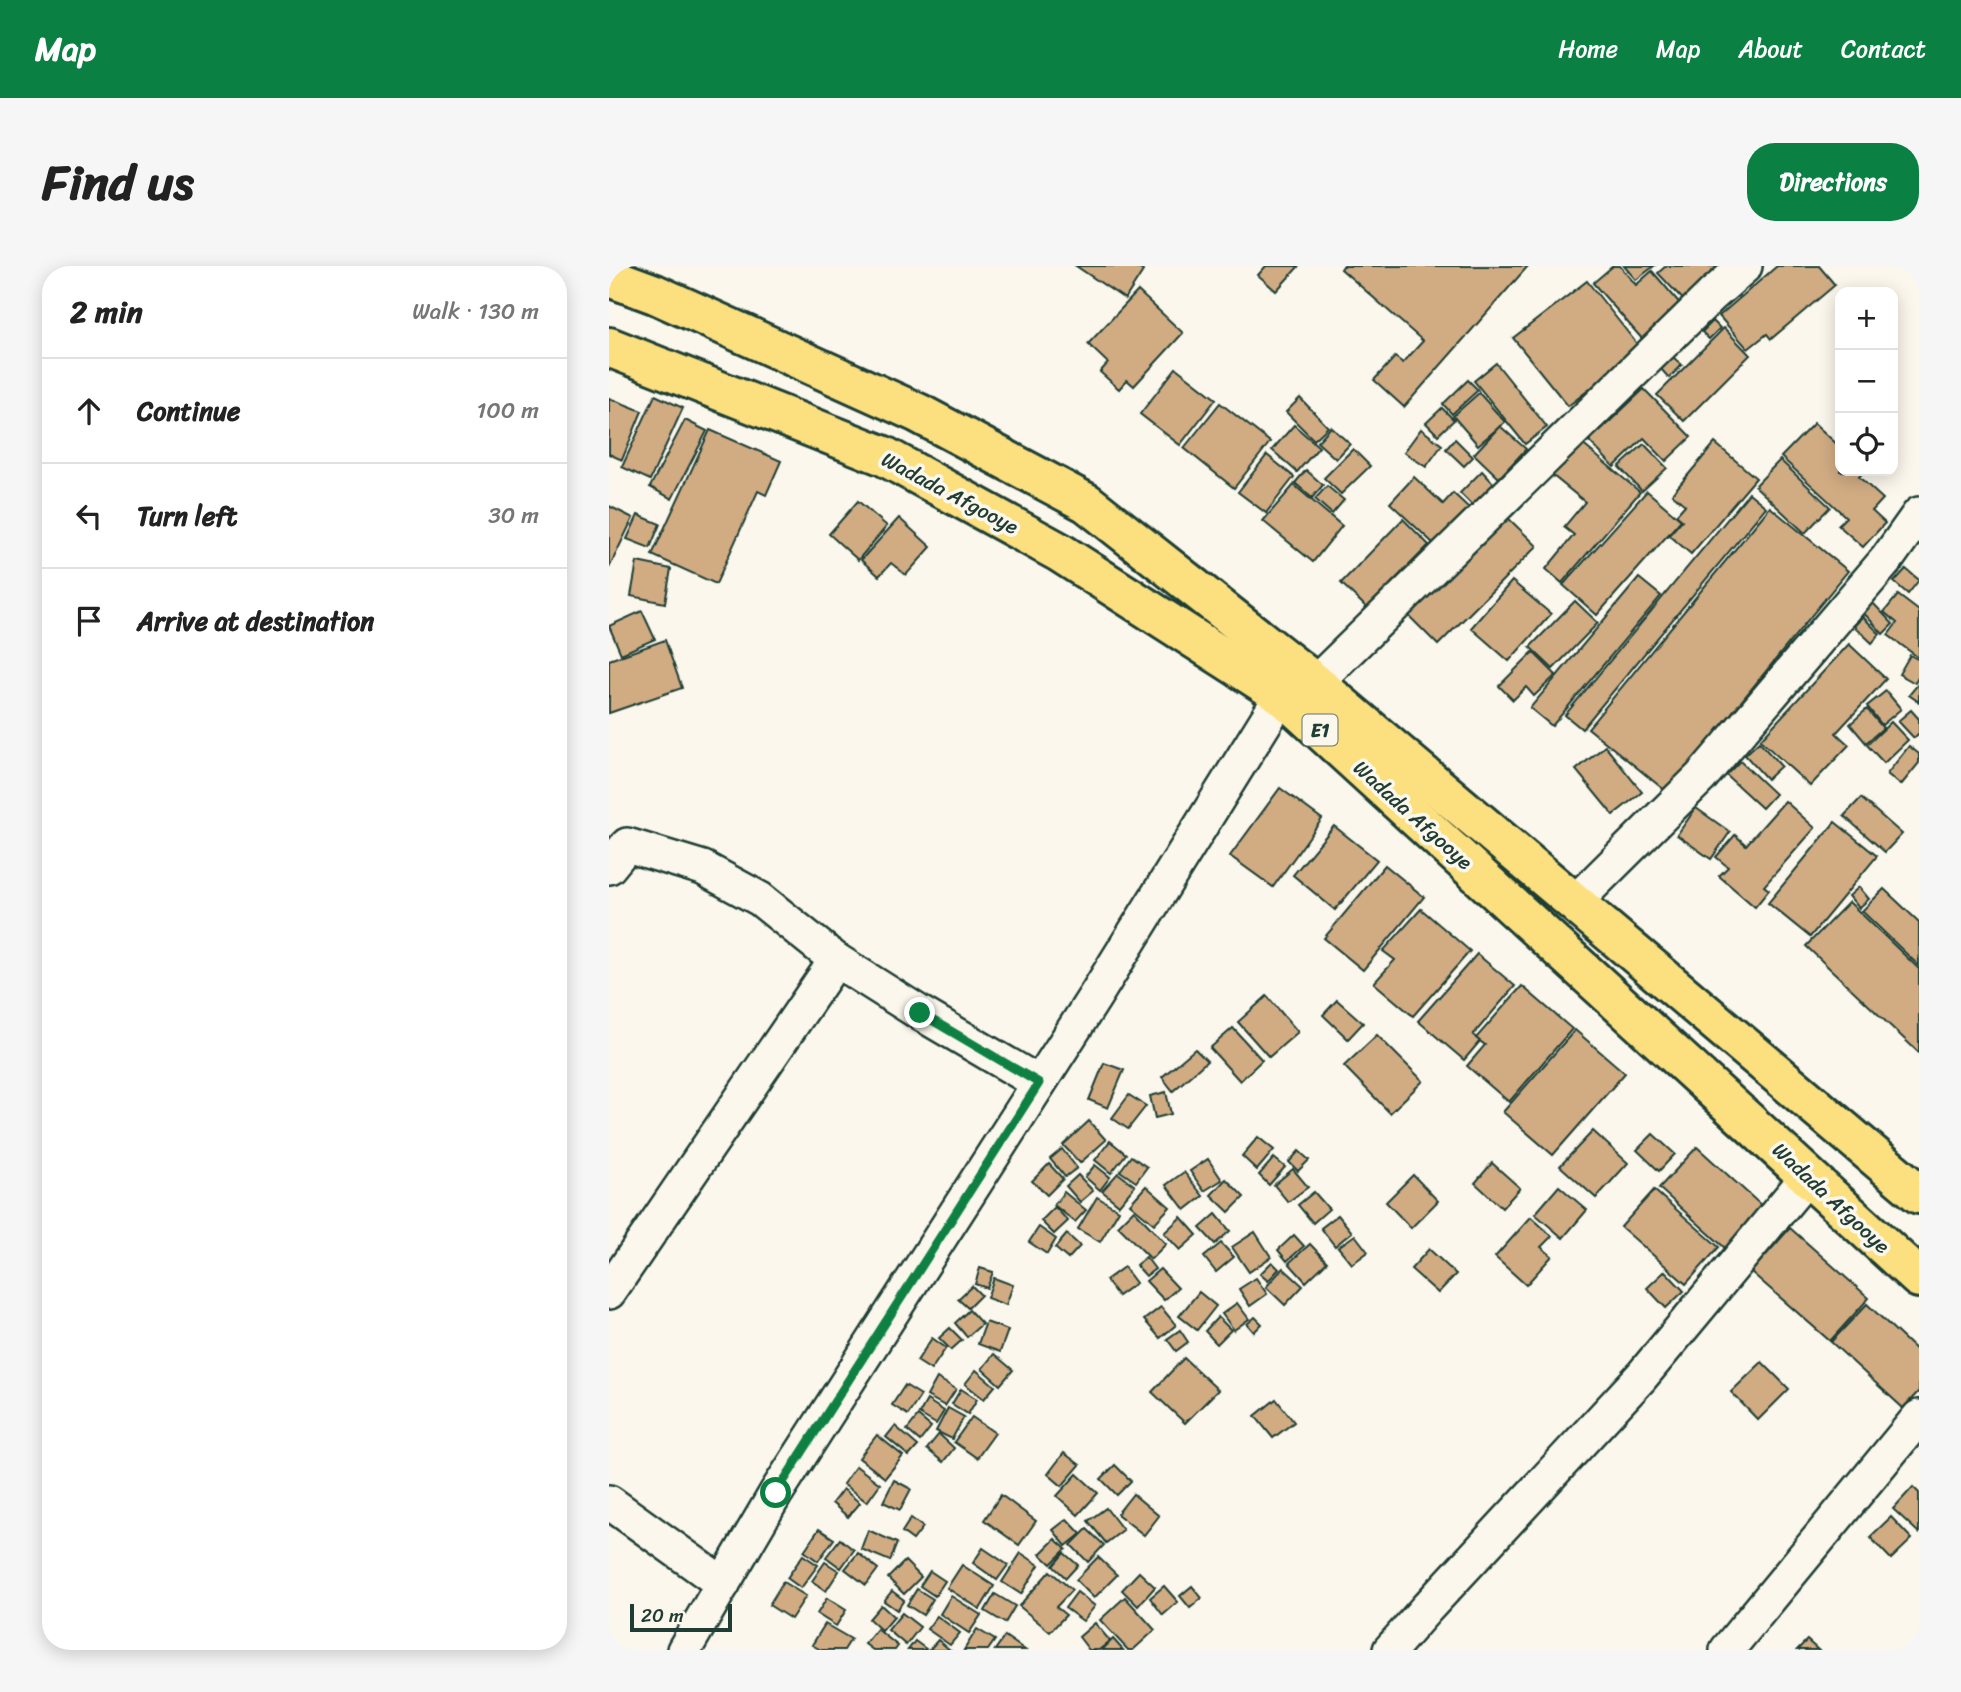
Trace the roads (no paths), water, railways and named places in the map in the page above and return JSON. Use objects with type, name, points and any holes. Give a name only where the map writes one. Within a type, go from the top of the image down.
[{"type":"highway","name":"Wadada Afgooye","points":[[609,277],[655,294],[918,413],[1087,503],[1298,689],[1808,1177],[1919,1278]]},
{"type":"highway","name":"Wadada Afgooye","points":[[609,347],[884,456],[1059,552],[1298,689],[1575,902],[1919,1194]]},
{"type":"street","points":[[684,1650],[776,1493],[1039,1083],[1298,689],[1745,266]]},
{"type":"street","points":[[1575,902],[1701,777],[1887,559],[1919,514]]},
{"type":"street","points":[[609,867],[627,845],[703,867],[760,899],[836,960],[1039,1083]]},
{"type":"street","points":[[609,1292],[836,960]]},
{"type":"street","points":[[1390,1650],[1641,1377],[1808,1177]]},
{"type":"street","points":[[1727,1650],[1919,1417]]},
{"type":"street","points":[[609,1502],[723,1584]]}]
